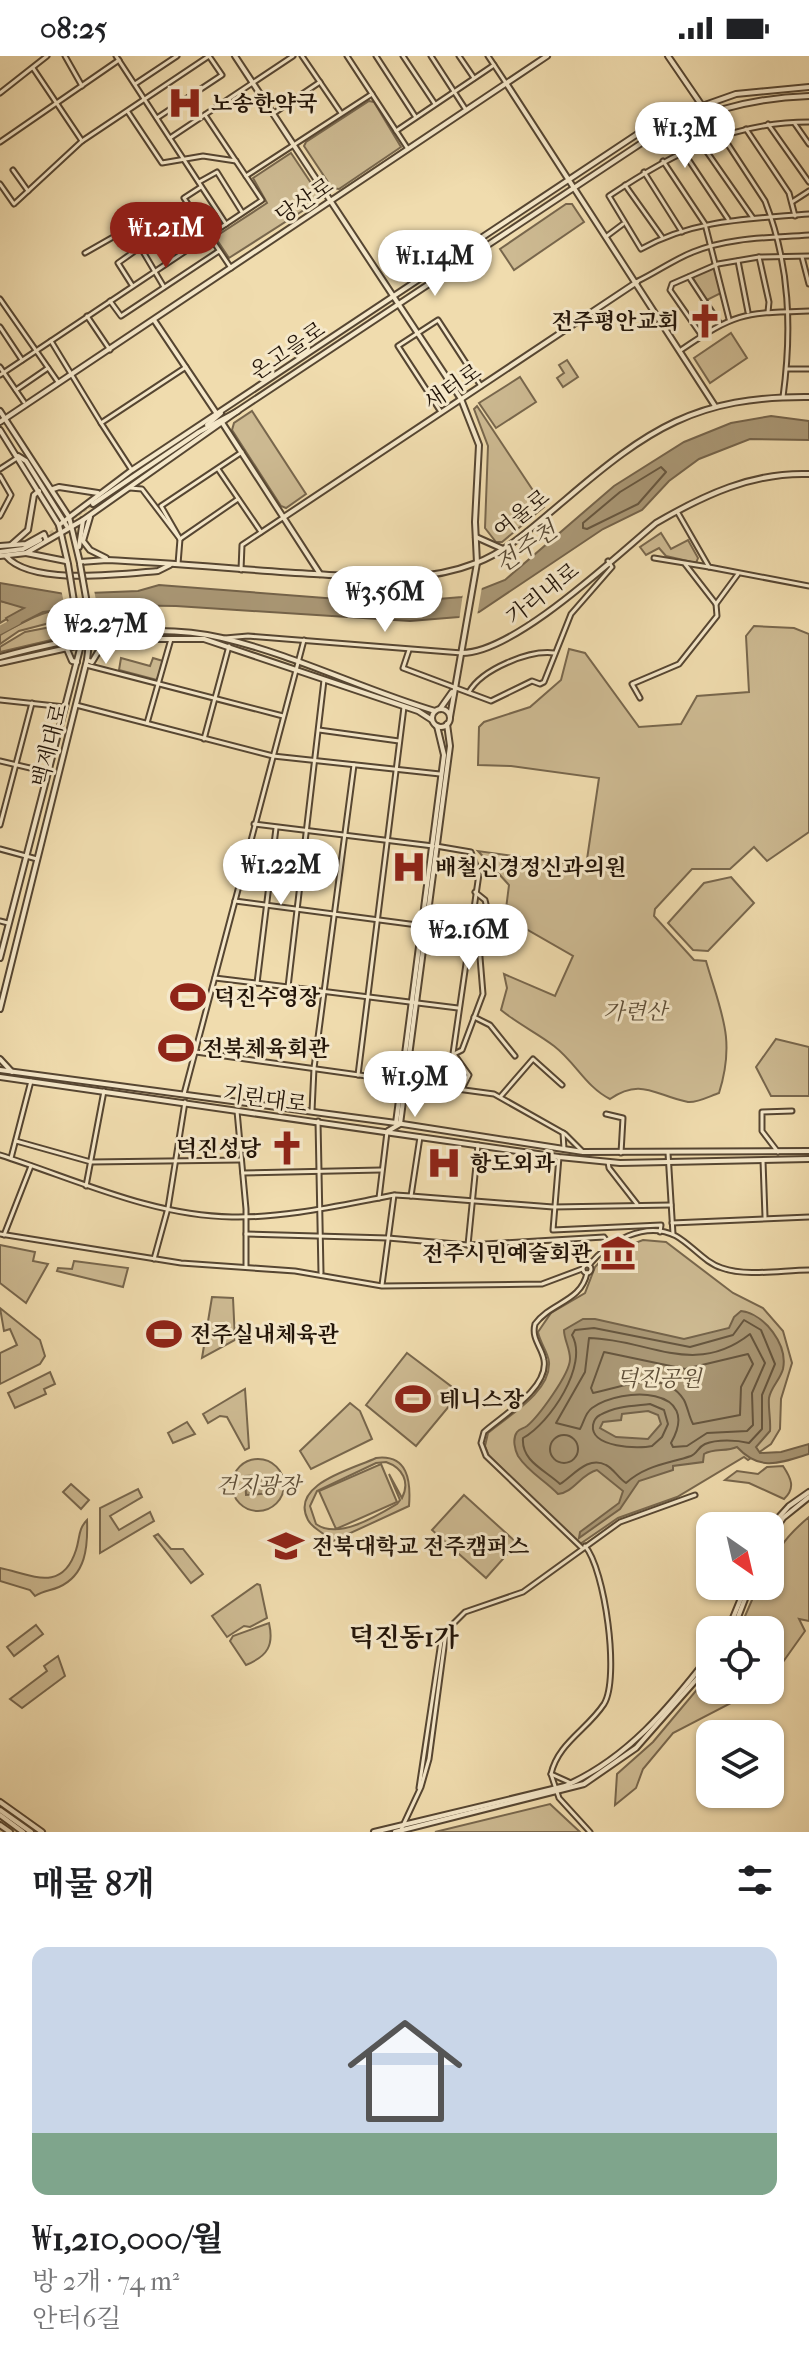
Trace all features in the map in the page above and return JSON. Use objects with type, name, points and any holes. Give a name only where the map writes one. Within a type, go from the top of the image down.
[{"type":"street","points":[[0,93],[47,56]]},
{"type":"street","points":[[65,56],[82,86]]},
{"type":"street","points":[[135,84],[177,56]]},
{"type":"street","points":[[0,184],[14,204],[82,141],[209,56],[222,75],[157,118]]},
{"type":"street","points":[[235,56],[461,399],[479,445],[476,572],[447,724],[450,746],[403,1081],[394,1128],[381,1170],[379,1198]]},
{"type":"street","points":[[169,136],[293,56]]},
{"type":"street","points":[[302,56],[341,113]]},
{"type":"street","points":[[347,56],[408,149]]},
{"type":"street","points":[[376,56],[416,117]]},
{"type":"street","points":[[403,56],[435,104]]},
{"type":"street","points":[[431,56],[466,110]]},
{"type":"street","points":[[459,56],[474,78]]},
{"type":"street","points":[[488,56],[715,406]]},
{"type":"street","name":"당산로","points":[[3,420],[547,56]]},
{"type":"street","points":[[668,56],[723,134],[772,218],[789,312],[783,397]]},
{"type":"street","points":[[0,142],[118,58],[226,224]]},
{"type":"street","points":[[396,131],[494,65]]},
{"type":"street","points":[[33,68],[82,141]]},
{"type":"street","points":[[274,113],[320,82]]},
{"type":"street","name":"온고을로","points":[[59,525],[132,470],[654,123],[736,94],[809,87]]},
{"type":"street","points":[[246,176],[372,94]]},
{"type":"street","name":"온고을로","points":[[93,504],[640,144],[678,123],[707,113],[763,99],[809,96]]},
{"type":"street","points":[[127,110],[162,163],[203,156],[236,161]]},
{"type":"street","points":[[2,374],[262,200],[205,115]]},
{"type":"street","points":[[794,122],[809,144]]},
{"type":"street","points":[[809,122],[746,128],[700,142],[644,172],[609,196],[641,249],[662,237],[728,219],[809,214]]},
{"type":"street","points":[[768,124],[809,182]]},
{"type":"street","points":[[746,128],[792,202],[795,216]]},
{"type":"street","points":[[700,142],[753,218]]},
{"type":"street","points":[[682,150],[728,219]]},
{"type":"street","points":[[663,161],[705,224],[718,264],[729,319]]},
{"type":"street","points":[[13,170],[28,191]]},
{"type":"street","points":[[231,268],[184,198],[217,172],[243,212]]},
{"type":"street","points":[[644,172],[682,232]]},
{"type":"street","points":[[625,185],[662,237]]},
{"type":"street","points":[[792,202],[809,191]]},
{"type":"street","points":[[607,236],[624,224]]},
{"type":"street","points":[[85,253],[129,228],[164,287]]},
{"type":"street","name":"새터로","points":[[261,532],[637,282],[694,251],[712,246],[809,235]]},
{"type":"street","points":[[133,286],[118,263],[139,248]]},
{"type":"street","points":[[110,301],[121,316],[219,251]]},
{"type":"street","points":[[702,336],[670,290],[672,284],[718,264],[759,257],[809,256]]},
{"type":"street","points":[[759,257],[768,312]]},
{"type":"street","points":[[802,257],[809,284]]},
{"type":"street","points":[[738,260],[748,312]]},
{"type":"street","points":[[688,276],[720,324]]},
{"type":"street","points":[[0,299],[59,384]]},
{"type":"street","points":[[681,350],[720,324],[748,312],[809,311]]},
{"type":"street","points":[[87,316],[110,350]]},
{"type":"street","points":[[154,320],[219,413]]},
{"type":"street","points":[[442,412],[398,346],[438,320],[481,386]]},
{"type":"street","points":[[0,327],[22,360]]},
{"type":"street","points":[[51,341],[70,376],[132,470]]},
{"type":"street","points":[[0,367],[24,402]]},
{"type":"street","points":[[101,423],[186,367]]},
{"type":"street","points":[[16,390],[48,368]]},
{"type":"street","points":[[787,369],[809,369]]},
{"type":"street","name":"여울로","points":[[80,563],[107,560],[412,579],[477,563],[503,549],[650,432],[682,416],[715,406],[783,397],[809,397]]},
{"type":"street","name":"온고을로","points":[[43,541],[83,520],[239,410]]},
{"type":"street","name":"백제대로","points":[[0,411],[3,420],[53,489],[67,519],[78,553],[92,636],[0,1009]]},
{"type":"street","name":"온고을로","points":[[199,432],[219,413]]},
{"type":"street","points":[[223,424],[320,574]]},
{"type":"street","name":"백제대로","points":[[0,430],[62,532],[81,645],[0,958]]},
{"type":"street","points":[[1,552],[12,563],[59,577],[158,571],[175,564],[180,539],[161,506],[242,452]]},
{"type":"street","points":[[0,469],[17,456],[26,461],[67,519]]},
{"type":"street","points":[[217,468],[261,532],[242,545],[241,570]]},
{"type":"street","name":"가리내로","points":[[225,638],[226,635],[248,636],[462,653],[489,649],[519,633],[608,561],[677,511],[722,489],[766,476],[809,474]]},
{"type":"street","points":[[0,476],[11,495],[2,516]]},
{"type":"street","points":[[53,489],[59,487],[100,493]]},
{"type":"street","points":[[126,489],[142,489],[180,539]]},
{"type":"street","points":[[1,552],[28,530],[34,495],[39,491]]},
{"type":"street","points":[[180,539],[238,499]]},
{"type":"street","points":[[677,511],[709,567]]},
{"type":"street","points":[[91,514],[83,529],[83,541],[90,550],[107,560]]},
{"type":"street","points":[[78,553],[83,520]]},
{"type":"street","points":[[11,545],[26,544],[44,534],[43,541],[26,553]]},
{"type":"street","points":[[476,537],[503,549]]},
{"type":"street","points":[[1,552],[23,549],[43,541]]},
{"type":"street","points":[[1,552],[26,553],[67,562]]},
{"type":"street","points":[[654,558],[809,586]]},
{"type":"street","points":[[409,650],[403,668],[491,701],[532,681],[540,684],[571,614],[612,567],[608,561]]},
{"type":"street","points":[[685,564],[716,604]]},
{"type":"street","points":[[640,698],[632,684],[663,672],[688,656],[713,623],[716,604],[739,573]]},
{"type":"street","points":[[71,640],[73,629],[78,627]]},
{"type":"street","points":[[0,657],[92,636],[179,631],[225,638],[295,665],[324,680],[412,709],[437,726],[444,755],[434,846]]},
{"type":"street","points":[[147,723],[171,638]]},
{"type":"street","points":[[0,663],[90,643],[204,639],[438,710],[450,717]]},
{"type":"street","points":[[184,1094],[304,640]]},
{"type":"street","points":[[87,663],[92,662],[104,642]]},
{"type":"street","points":[[204,739],[229,646]]},
{"type":"street","points":[[66,647],[72,661],[77,662]]},
{"type":"street","points":[[469,692],[476,680],[538,651],[554,653]]},
{"type":"street","points":[[87,663],[158,685],[283,716]]},
{"type":"street","points":[[288,987],[324,680]]},
{"type":"street","points":[[432,720],[452,692]]},
{"type":"street","points":[[0,700],[65,707]]},
{"type":"street","points":[[0,825],[32,703]]},
{"type":"street","points":[[76,705],[273,756],[440,774]]},
{"type":"street","points":[[358,1075],[404,707]]},
{"type":"street","points":[[437,726],[447,724]]},
{"type":"street","points":[[60,728],[70,730]]},
{"type":"street","points":[[319,729],[399,741]]},
{"type":"street","points":[[0,761],[47,772]]},
{"type":"street","name":"기린대로","points":[[312,1113],[314,1068],[354,765]]},
{"type":"street","points":[[254,824],[471,852],[479,874],[468,931],[448,1088]]},
{"type":"street","points":[[257,983],[276,827]]},
{"type":"street","points":[[30,838],[41,841]]},
{"type":"street","points":[[0,849],[37,859]]},
{"type":"street","points":[[454,1054],[462,1050],[483,994],[478,933],[487,908],[485,900],[475,892]]},
{"type":"street","points":[[235,901],[478,933]]},
{"type":"street","points":[[0,921],[8,923]]},
{"type":"street","points":[[215,978],[459,1008]]},
{"type":"street","points":[[474,1017],[490,1025],[515,1056]]},
{"type":"street","points":[[196,1052],[462,1089],[501,1098],[563,1133],[583,1152]]},
{"type":"street","points":[[454,1054],[469,1075],[462,1089]]},
{"type":"street","points":[[0,1059],[12,1072]]},
{"type":"street","points":[[501,1098],[506,1086],[533,1059],[562,1085]]},
{"type":"street","name":"기린대로","points":[[0,1070],[312,1113],[394,1128],[420,1137],[559,1157],[608,1162],[809,1159]]},
{"type":"street","name":"기린대로","points":[[1,1079],[583,1152],[809,1151]]},
{"type":"street","points":[[11,1158],[31,1081]]},
{"type":"street","points":[[86,1186],[104,1091]]},
{"type":"street","points":[[154,1259],[168,1208],[185,1102]]},
{"type":"street","points":[[237,1111],[243,1173],[246,1267]]},
{"type":"street","points":[[778,1152],[762,1131],[762,1112],[792,1111]]},
{"type":"street","points":[[606,1114],[623,1118],[621,1153]]},
{"type":"street","points":[[318,1121],[321,1275]]},
{"type":"street","points":[[563,1133],[564,1149]]},
{"type":"street","points":[[411,1196],[420,1137]]},
{"type":"street","points":[[16,1141],[91,1162],[240,1160]]},
{"type":"street","points":[[468,1245],[478,1145]]},
{"type":"street","points":[[668,1153],[673,1234]]},
{"type":"street","points":[[0,1155],[108,1192],[168,1208],[230,1217],[321,1209],[394,1195],[553,1207],[671,1205]]},
{"type":"street","points":[[559,1157],[553,1230],[661,1225],[660,1232]]},
{"type":"street","points":[[763,1161],[765,1218]]},
{"type":"street","points":[[608,1162],[609,1168],[638,1206]]},
{"type":"street","points":[[31,1166],[2,1235],[212,1267],[246,1267],[321,1275],[382,1286],[528,1285],[559,1280],[582,1269],[609,1244],[626,1236],[660,1232],[673,1234],[721,1268],[809,1270]]},
{"type":"street","points":[[243,1173],[381,1170]]},
{"type":"street","points":[[382,1286],[394,1195]]},
{"type":"street","points":[[672,1223],[809,1217]]},
{"type":"street","points":[[606,1229],[604,1237],[609,1244]]},
{"type":"street","points":[[246,1234],[388,1238],[468,1245],[604,1237]]},
{"type":"street","points":[[589,1265],[579,1293],[546,1311],[535,1324],[535,1341],[544,1359],[542,1377],[484,1432],[481,1443],[486,1456],[590,1552],[607,1623],[609,1694],[603,1706],[563,1748],[551,1774],[556,1794],[590,1832]]},
{"type":"street","points":[[582,1269],[587,1273]]},
{"type":"street","points":[[399,1830],[419,1788],[426,1757],[440,1641],[446,1632],[465,1612],[515,1597],[620,1522],[695,1495]]},
{"type":"street","points":[[784,1512],[809,1495]]},
{"type":"street","points":[[784,1517],[809,1495]]},
{"type":"street","points":[[399,1830],[571,1783],[625,1751],[696,1671]]},
{"type":"street","points":[[374,1832],[399,1830],[556,1794],[584,1784],[636,1748],[696,1680]]},
{"type":"street","points":[[551,1774],[571,1783]]},
{"type":"street","points":[[0,1802],[42,1832]]},
{"type":"street","points":[[0,1813],[23,1832]]},
{"type":"street","points":[[0,1813],[31,1832]]},
{"type":"street","points":[[0,1825],[10,1832]]},
{"type":"green space","points":[[369,101],[374,102],[401,147],[339,189],[332,188],[304,146]]},
{"type":"green space","points":[[291,153],[319,195],[318,201],[229,258],[215,237],[267,203],[253,178]]},
{"type":"green space","points":[[566,204],[572,204],[584,222],[514,270],[500,249]]},
{"type":"green space","points":[[713,268],[718,271],[723,292],[705,301],[692,276]]},
{"type":"green space","points":[[731,333],[747,358],[710,383],[694,358]]},
{"type":"green space","points":[[567,360],[578,377],[563,387],[557,378],[564,373],[559,365]]},
{"type":"green space","points":[[520,377],[536,402],[496,428],[479,403]]},
{"type":"green space","points":[[477,406],[544,507],[502,542],[496,542],[485,528],[488,446],[474,409]]},
{"type":"green space","points":[[252,411],[306,494],[286,508],[281,506],[232,430],[234,423]]},
{"type":"green space","points":[[661,533],[671,549],[688,540],[698,558],[696,563],[666,556],[659,548],[646,555],[640,547]]},
{"type":"green space","points":[[0,601],[22,606],[25,608],[0,623]]},
{"type":"green space","points":[[64,609],[65,619],[19,631],[0,644],[0,635],[39,615]]},
{"type":"green space","points":[[66,624],[64,637],[0,652],[0,647],[25,632]]},
{"type":"green space","name":"가련산","points":[[754,626],[794,628],[809,634],[809,832],[767,861],[754,847],[730,869],[692,869],[655,909],[654,916],[694,960],[706,961],[721,1011],[726,1041],[724,1074],[719,1093],[688,1102],[649,1090],[631,1089],[610,1099],[594,1088],[554,1046],[501,1010],[507,988],[504,974],[555,996],[573,956],[505,917],[509,885],[478,851],[586,866],[599,778],[511,766],[478,765],[479,727],[484,722],[530,707],[561,680],[569,649],[585,653],[639,727],[681,724],[697,696],[749,692],[746,636]]},
{"type":"green space","points":[[121,658],[150,666],[153,658],[163,661],[157,680],[119,670]]},
{"type":"green space","points":[[731,877],[754,903],[708,951],[693,950],[668,923],[704,883]]},
{"type":"green space","points":[[776,1039],[809,1047],[809,1096],[771,1096],[756,1067]]},
{"type":"green space","name":"덕진공원","points":[[643,1240],[666,1242],[733,1293],[763,1308],[783,1331],[792,1363],[781,1399],[780,1429],[771,1444],[748,1460],[744,1457],[677,1497],[618,1518],[580,1544],[489,1456],[485,1446],[488,1433],[536,1393],[548,1373],[549,1362],[538,1332],[551,1313],[585,1293],[595,1267],[608,1253]]},
{"type":"green space","points":[[0,1245],[35,1252],[33,1261],[48,1264],[26,1303],[0,1283]]},
{"type":"green space","points":[[74,1261],[128,1268],[123,1287],[57,1271],[58,1268],[72,1269]]},
{"type":"green space","points":[[212,1297],[233,1298],[235,1340],[202,1358]]},
{"type":"green space","points":[[0,1308],[40,1340],[45,1356],[40,1364],[0,1384],[0,1353],[17,1345],[10,1329],[4,1331]]},
{"type":"green space","name":"테니스장","points":[[407,1353],[460,1393],[416,1446],[366,1405]]},
{"type":"green space","points":[[50,1372],[55,1384],[44,1389],[46,1394],[15,1408],[8,1393]]},
{"type":"green space","points":[[245,1389],[249,1448],[245,1450],[227,1417],[220,1416],[208,1423],[203,1414]]},
{"type":"green space","points":[[350,1403],[360,1411],[372,1439],[311,1469],[300,1451]]},
{"type":"green space","points":[[187,1422],[195,1434],[173,1443],[168,1433]]},
{"type":"green space","points":[[376,1458],[395,1460],[401,1465],[408,1479],[409,1506],[331,1542],[308,1520],[305,1507],[307,1497],[326,1480]],"holes":[[[376,1463],[392,1465],[401,1472],[405,1481],[402,1498],[389,1474],[400,1500],[397,1504],[346,1528],[325,1528],[316,1524],[310,1506],[317,1491]]]},
{"type":"green space","name":"건지광장","points":[[258,1459],[276,1467],[284,1485],[276,1503],[258,1511],[240,1503],[232,1485],[240,1467]]},
{"type":"green space","points":[[381,1464],[397,1502],[336,1529],[319,1491]]},
{"type":"green space","points":[[783,1466],[791,1483],[784,1499],[749,1483],[725,1480],[737,1471],[758,1474],[767,1467]]},
{"type":"green space","points":[[71,1484],[89,1500],[81,1509],[63,1492]]},
{"type":"green space","points":[[138,1489],[142,1497],[110,1516],[119,1530],[150,1512],[154,1521],[100,1553],[100,1508]]},
{"type":"green space","points":[[464,1495],[517,1543],[486,1578],[432,1530]]},
{"type":"green space","points":[[809,1517],[809,1621],[799,1619],[805,1631],[784,1661],[784,1616],[745,1616],[752,1600],[784,1600],[784,1542]]},
{"type":"green space","points":[[87,1520],[84,1559],[68,1582],[35,1596],[30,1590],[0,1581],[0,1568],[44,1578],[62,1572],[70,1564]]},
{"type":"green space","points":[[158,1534],[171,1549],[183,1549],[203,1574],[191,1583],[154,1536]]},
{"type":"green space","points":[[257,1584],[260,1585],[267,1618],[250,1627],[244,1626],[227,1637],[212,1616]]},
{"type":"green space","points":[[269,1623],[271,1638],[268,1649],[260,1658],[246,1665],[230,1641],[233,1636]]},
{"type":"green space","points":[[36,1625],[43,1634],[14,1656],[7,1647]]},
{"type":"green space","points":[[58,1656],[65,1676],[22,1708],[10,1699],[47,1671],[44,1666]]},
{"type":"green space","points":[[696,1691],[696,1704],[729,1704],[673,1733],[643,1769],[636,1788],[615,1805],[617,1774],[653,1742]]},
{"type":"green space","points":[[550,1804],[580,1832],[435,1832]]},
{"type":"water","points":[[771,416],[809,421],[809,440],[750,439],[699,459],[669,481],[642,510],[603,529],[479,612],[459,617],[410,621],[176,606],[102,605],[43,612],[12,628],[6,618],[24,608],[0,601],[0,583],[65,594],[138,591],[159,585],[390,603],[462,597],[505,580],[614,486],[684,442],[731,423]]},
{"type":"water","points":[[741,1311],[766,1324],[778,1341],[784,1360],[782,1373],[769,1398],[770,1431],[756,1447],[760,1453],[781,1452],[809,1444],[809,1454],[762,1463],[737,1447],[708,1452],[704,1454],[703,1462],[673,1466],[673,1470],[639,1481],[620,1509],[579,1538],[580,1532],[619,1503],[623,1491],[597,1470],[558,1494],[522,1462],[514,1444],[517,1432],[527,1426],[545,1405],[569,1366],[570,1355],[564,1330],[583,1319],[595,1319],[684,1339],[729,1328]],"holes":[[[648,1411],[658,1415],[661,1424],[648,1439],[616,1437],[600,1428],[603,1422],[621,1420],[622,1414]]]},
{"type":"water","points":[[272,1475],[273,1493],[246,1495],[245,1476]]},
{"type":"pier","points":[[482,587],[477,616],[459,621],[463,593]]},
{"type":"pier","points":[[61,589],[94,590],[98,610],[66,613]]},
{"type":"waterway","points":[[0,630],[17,621]]},
{"type":"tunnel","points":[[68,521],[93,504]]},
{"type":"tunnel","points":[[40,540],[61,526]]},
{"type":"place","name":"노송한약국","points":[[185,103]]},
{"type":"place","name":"전주평안교회","points":[[705,321]]},
{"type":"place","name":"배철신경정신과의원","points":[[409,867]]},
{"type":"place","name":"덕진수영장","points":[[188,997]]},
{"type":"place","name":"전북체육회관","points":[[176,1048]]},
{"type":"place","name":"덕진성당","points":[[287,1148]]},
{"type":"place","name":"항도외과","points":[[444,1163]]},
{"type":"place","name":"전주시민예술회관","points":[[618,1253]]},
{"type":"place","name":"전주실내체육관","points":[[164,1334]]},
{"type":"place","name":"테니스장","points":[[413,1399]]},
{"type":"place","name":"전북대학교 전주캠퍼스","points":[[286,1546]]},
{"type":"district","name":"덕진동1가","points":[[404,1637]]},
{"type":"water label","name":"전주천","points":[[526,547]]}]
